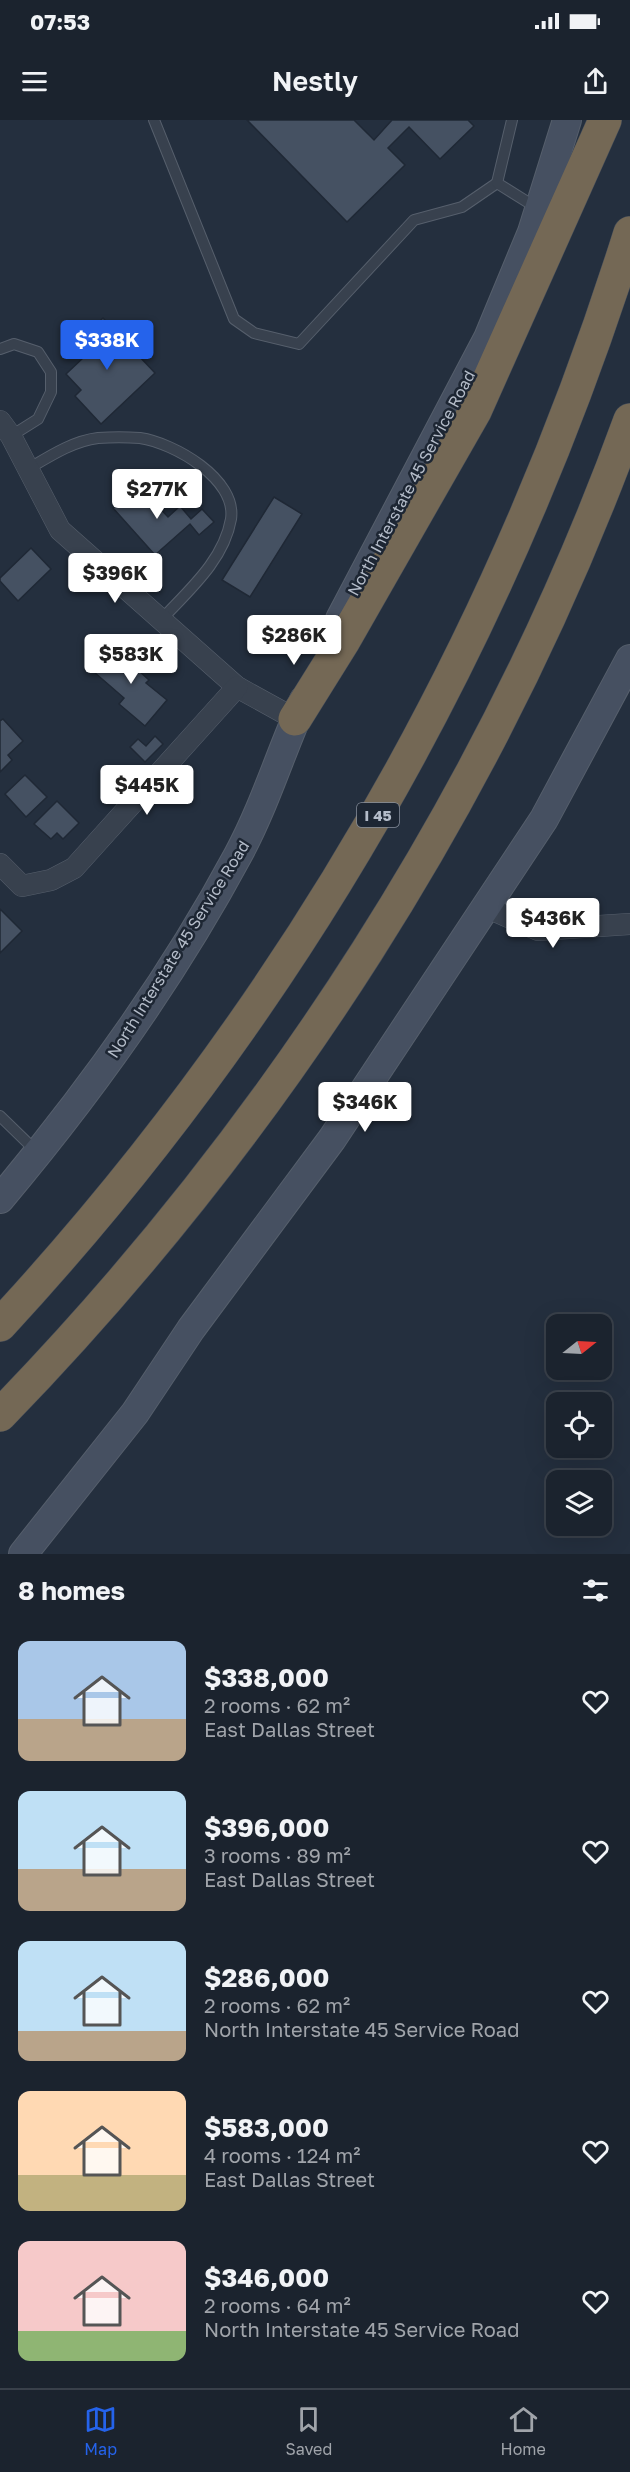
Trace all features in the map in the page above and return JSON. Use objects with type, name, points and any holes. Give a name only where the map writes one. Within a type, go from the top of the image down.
[{"type":"highway","points":[[295,719],[362,609],[475,411],[605,120]]},
{"type":"highway","name":"I 45","points":[[0,1325],[75,1242],[196,1091],[280,972],[368,834],[445,692],[512,552],[583,374],[630,232]]},
{"type":"highway","points":[[0,1415],[87,1322],[187,1204],[282,1077],[368,949],[448,816],[516,685],[580,545],[630,420]]},
{"type":"main road","name":"North Interstate 45 Service Road","points":[[0,1199],[39,1153],[116,1052],[238,856],[295,719],[348,601],[488,338],[539,210],[567,120]]},
{"type":"main road","points":[[23,1554],[77,1489],[135,1413],[233,1271],[316,1162],[488,908],[544,819],[630,659]]},
{"type":"street","points":[[6,429],[60,530],[237,687],[295,719]]},
{"type":"street","points":[[0,864],[22,886],[51,880],[74,868],[237,687]]},
{"type":"street","points":[[488,908],[538,930],[630,924]]},
{"type":"lane","points":[[154,120],[234,319],[254,333],[299,344],[414,220],[462,207],[497,183],[512,120]]},
{"type":"lane","points":[[497,183],[539,210]]},
{"type":"lane","points":[[0,349],[14,344],[38,352],[51,372],[51,392],[38,420],[6,429]]},
{"type":"lane","points":[[28,468],[79,442],[98,438],[141,438],[172,449],[198,464],[222,485],[231,503],[231,520],[211,567],[162,619]]},
{"type":"lane","points":[[0,1116],[39,1153]]},
{"type":"building","points":[[247,120],[354,120],[374,140],[392,120],[468,120],[474,126],[440,159],[409,127],[388,148],[405,165],[347,222]]},
{"type":"building","points":[[103,318],[155,373],[101,424],[75,396],[81,390],[66,374],[83,358],[73,346]]},
{"type":"building","points":[[138,485],[168,517],[180,506],[191,519],[202,509],[214,522],[199,535],[190,524],[155,555],[113,508]]},
{"type":"building","points":[[274,497],[302,514],[250,597],[222,580]]},
{"type":"building","points":[[31,548],[51,569],[18,601],[0,581],[0,578]]},
{"type":"building","points":[[113,649],[127,660],[135,650],[147,661],[139,671],[149,680],[146,683],[167,700],[145,726],[119,704],[124,698],[94,672]]},
{"type":"building","points":[[3,719],[23,741],[8,755],[12,760],[0,772],[0,721]]},
{"type":"building","points":[[155,736],[163,744],[145,762],[130,747],[138,739],[146,746]]},
{"type":"building","points":[[25,775],[47,797],[26,817],[5,794]]},
{"type":"building","points":[[57,801],[79,823],[63,839],[57,833],[51,839],[34,824]]},
{"type":"building","points":[[0,909],[22,931],[0,953]]}]
